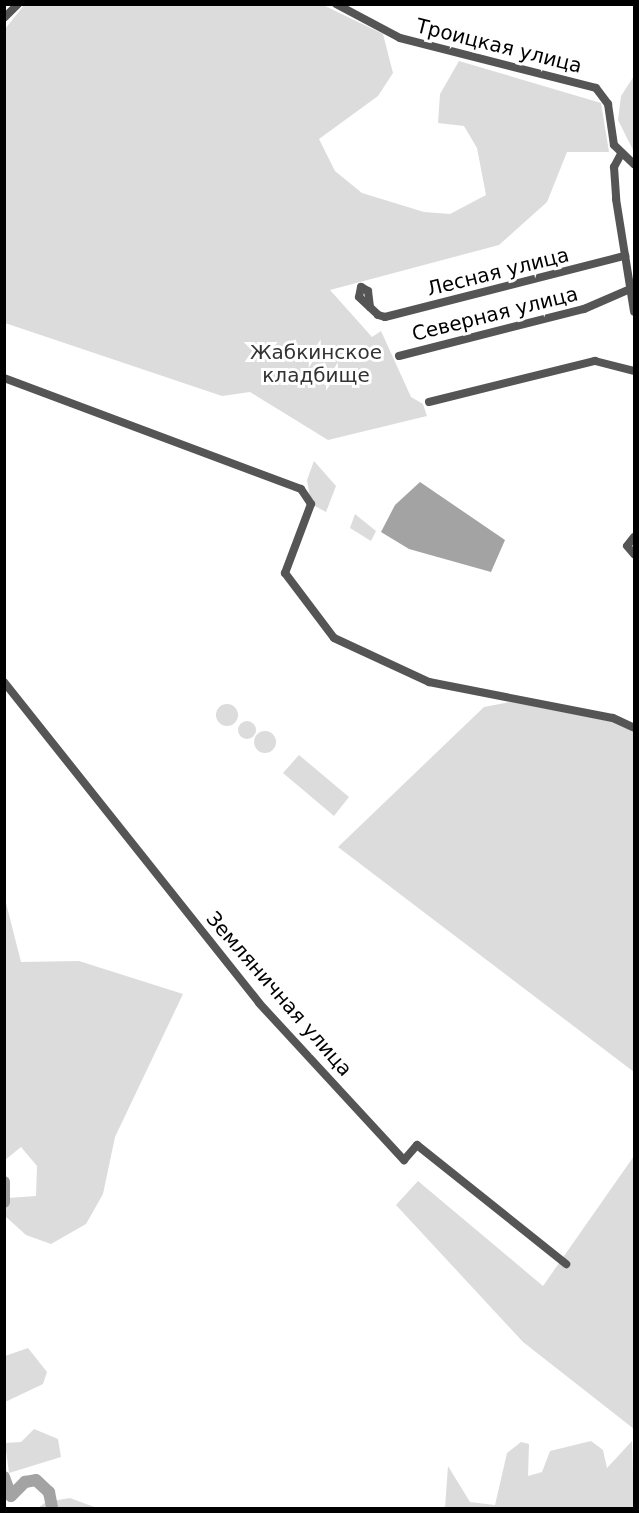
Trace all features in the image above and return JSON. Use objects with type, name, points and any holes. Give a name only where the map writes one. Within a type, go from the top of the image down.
[{"type":"street","points":[[4,18],[18,4]]},
{"type":"street","name":"Троицкая улица","points":[[336,4],[400,38],[596,88],[608,104],[614,145],[621,154]]},
{"type":"street","points":[[634,164],[621,154],[614,166],[634,312]]},
{"type":"street","name":"Лесная улица","points":[[370,307],[378,315],[625,256]]},
{"type":"street","name":"Северная улица","points":[[399,356],[584,309],[630,289]]},
{"type":"street","points":[[429,402],[595,361],[634,371]]},
{"type":"street","points":[[4,378],[301,489],[311,504],[285,573],[324,631],[369,656],[444,687],[613,718],[634,728]]},
{"type":"street","points":[[634,537],[627,546],[634,554]]},
{"type":"street","name":"Земляничная улица","points":[[4,681],[259,1003],[404,1160],[417,1145],[566,1264]]},
{"type":"green space","name":"Жабкинское кладбище","points":[[25,4],[323,5],[383,34],[393,73],[378,96],[319,139],[335,171],[362,193],[424,212],[450,214],[486,195],[477,148],[464,126],[438,123],[440,94],[459,61],[601,103],[609,152],[567,152],[547,202],[499,245],[330,290],[372,337],[381,331],[411,397],[423,404],[427,416],[328,440],[250,392],[222,396],[5,323],[5,29]]},
{"type":"green space","points":[[634,76],[634,152],[618,120],[621,96]]},
{"type":"green space","points":[[314,461],[336,486],[326,512],[311,504],[307,480]]},
{"type":"green space","points":[[355,514],[376,531],[371,541],[350,528]]},
{"type":"green space","points":[[521,700],[627,725],[634,733],[634,1072],[338,847],[484,707]]},
{"type":"green space","points":[[227,704],[235,707],[238,715],[235,723],[227,726],[219,723],[216,715],[219,707]]},
{"type":"green space","points":[[247,721],[253,724],[256,730],[253,736],[247,739],[241,736],[238,730],[241,724]]},
{"type":"green space","points":[[265,731],[273,734],[276,742],[273,750],[265,753],[257,750],[254,742],[257,734]]},
{"type":"green space","points":[[299,755],[349,797],[334,816],[283,773]]},
{"type":"green space","points":[[5,899],[21,962],[79,961],[183,994],[115,1137],[103,1194],[86,1224],[51,1244],[26,1235],[5,1216],[8,1198],[36,1196],[37,1166],[21,1147],[5,1160]]},
{"type":"green space","points":[[634,1156],[634,1429],[523,1342],[396,1205],[418,1181],[543,1286]]},
{"type":"green space","points":[[28,1348],[47,1372],[43,1384],[5,1402],[5,1356]]},
{"type":"green space","points":[[34,1429],[58,1439],[61,1457],[9,1473],[5,1443],[21,1442]]},
{"type":"green space","points":[[591,1441],[603,1450],[607,1468],[632,1441],[634,1508],[445,1508],[448,1466],[470,1502],[495,1505],[507,1453],[521,1442],[529,1444],[528,1476],[542,1472],[550,1451]]},
{"type":"green space","points":[[70,1498],[97,1508],[38,1508],[46,1502]]},
{"type":"shaded area","points":[[420,482],[505,540],[491,572],[409,549],[381,532],[395,505]]},
{"type":"waterway","points":[[4,1182],[4,1202]]},
{"type":"waterway","points":[[4,1477],[11,1496],[25,1482],[36,1480],[49,1492],[52,1508]]}]
